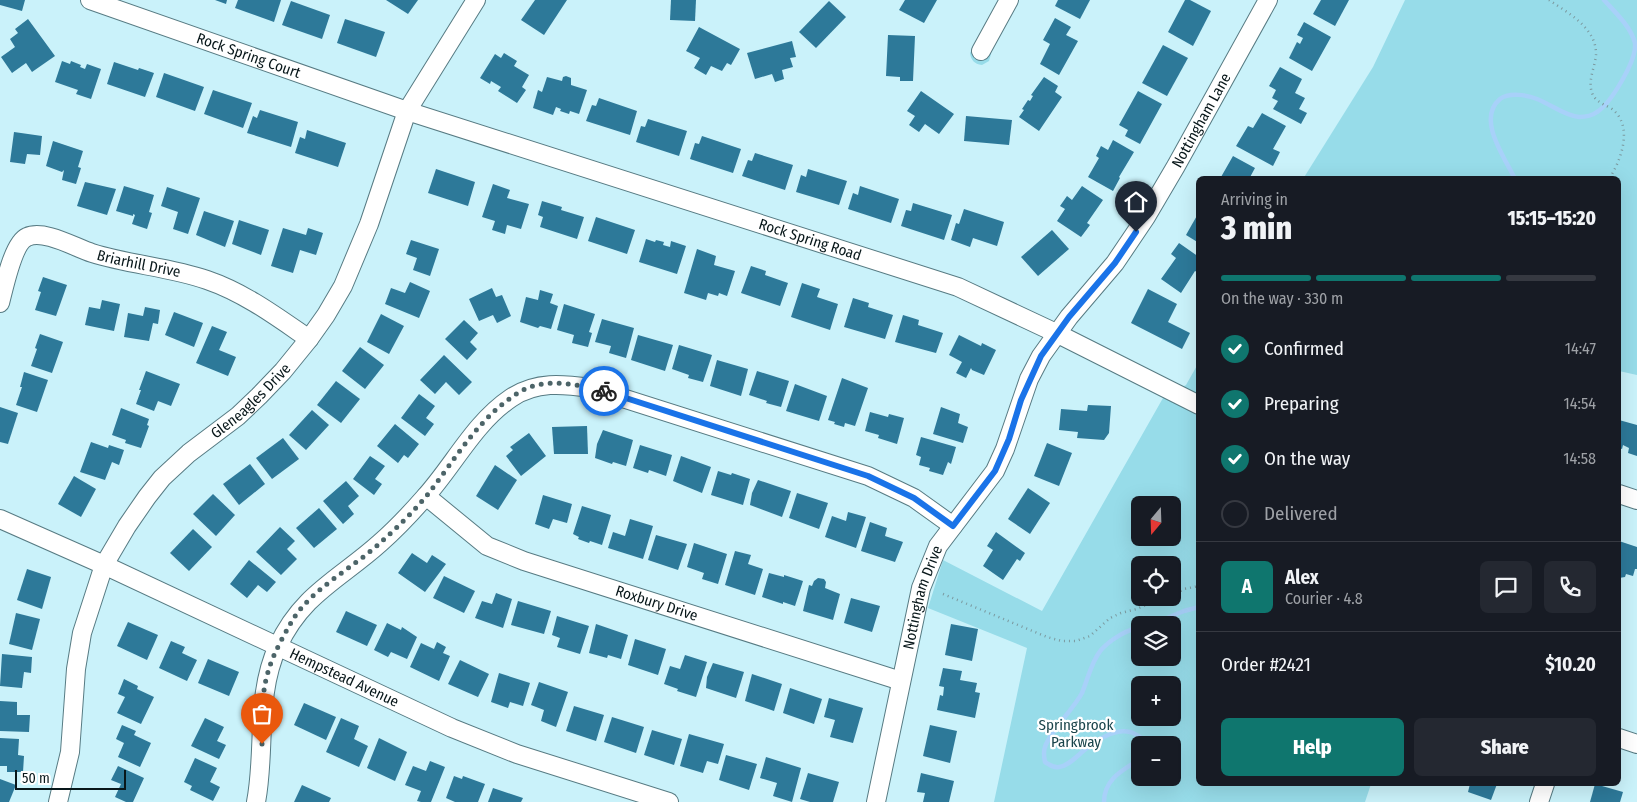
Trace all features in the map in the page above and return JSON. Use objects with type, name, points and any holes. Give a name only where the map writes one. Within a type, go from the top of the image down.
[{"type":"street","name":"Rock Spring Court","points":[[90,0],[407,111]]},
{"type":"street","name":"Gleneagles Drive","points":[[58,802],[70,752],[76,669],[82,633],[104,565],[127,526],[162,478],[189,453],[238,416],[284,371],[326,315],[342,286],[369,224],[407,111],[476,0]]},
{"type":"street","points":[[981,51],[1009,0]]},
{"type":"street","name":"Nottingham Lane","points":[[1056,333],[1115,263],[1146,217],[1268,0]]},
{"type":"street","name":"Rock Spring Road","points":[[407,111],[958,287],[1196,403]]},
{"type":"street","name":"Briarhill Drive","points":[[0,303],[18,247],[26,237],[37,235],[67,243],[91,253],[172,270],[208,280],[269,311],[309,339]]},
{"type":"street","name":"Nottingham Drive","points":[[876,802],[921,588],[938,546],[995,471],[1005,449],[1029,379],[1056,333]]},
{"type":"street","points":[[256,802],[260,780],[263,708],[268,673],[278,646],[293,618],[317,593],[380,544],[426,496],[478,428],[496,409],[528,388],[546,384],[565,384],[591,388],[868,476],[914,498],[953,526]]},
{"type":"street","points":[[1621,495],[1637,500]]},
{"type":"street","name":"Roxbury Drive","points":[[426,496],[487,546],[524,562],[901,681]]},
{"type":"street","name":"Hempstead Avenue","points":[[0,520],[104,565],[452,728],[517,754],[669,802]]},
{"type":"street","points":[[1621,739],[1637,744]]},
{"type":"street","points":[[1539,802],[1544,786]]},
{"type":"path","points":[[1549,0],[1585,27],[1595,42],[1596,56],[1591,88],[1595,100],[1613,110],[1620,122],[1624,138],[1621,154],[1611,176]]},
{"type":"path","points":[[1181,591],[1196,587]]},
{"type":"path","points":[[943,594],[1047,636],[1062,641],[1076,642],[1090,636],[1110,618],[1143,606]]},
{"type":"green space","points":[[1405,0],[1637,0],[1637,375],[1621,371],[1621,176],[1305,176],[1373,67]]},
{"type":"green space","points":[[974,46],[991,50],[989,61],[982,65],[973,61],[970,53]]},
{"type":"green space","name":"Springbrook Parkway","points":[[1196,367],[1196,786],[1370,786],[1365,802],[994,802],[1027,648],[928,608],[943,560],[1042,611],[1163,398],[1186,385]]},
{"type":"building","points":[[0,0],[25,0],[22,11],[0,5]]},
{"type":"building","points":[[215,0],[227,0],[226,4]]},
{"type":"building","points":[[238,0],[281,0],[274,22],[235,8]]},
{"type":"building","points":[[386,0],[418,0],[408,14]]},
{"type":"building","points":[[535,0],[567,0],[544,35],[521,20]]},
{"type":"building","points":[[671,0],[696,0],[695,21],[670,20]]},
{"type":"building","points":[[905,0],[937,0],[924,23],[899,10]]},
{"type":"building","points":[[1058,0],[1090,0],[1080,19],[1055,6]]},
{"type":"building","points":[[1185,0],[1190,0],[1211,11],[1193,46],[1168,32]]},
{"type":"building","points":[[1321,0],[1349,0],[1335,26],[1313,14]]},
{"type":"building","points":[[291,1],[330,15],[322,39],[282,25]]},
{"type":"building","points":[[829,1],[846,17],[816,48],[799,32]]},
{"type":"building","points":[[1055,18],[1071,27],[1066,35],[1078,41],[1059,75],[1040,64],[1050,44],[1043,40]]},
{"type":"building","points":[[28,19],[55,56],[32,72],[26,63],[12,73],[1,57],[15,47],[10,39],[18,33],[15,29]]},
{"type":"building","points":[[345,19],[385,32],[376,57],[337,43]]},
{"type":"building","points":[[1304,22],[1331,37],[1312,71],[1289,58],[1297,42],[1300,44],[1303,38],[1297,35]]},
{"type":"building","points":[[699,27],[740,49],[731,65],[727,63],[722,71],[711,66],[706,75],[694,68],[700,58],[686,51]]},
{"type":"building","points":[[888,35],[915,36],[913,81],[900,81],[900,77],[886,76]]},
{"type":"building","points":[[792,41],[796,57],[790,58],[793,67],[782,70],[784,79],[775,82],[772,74],[755,79],[747,53]]},
{"type":"building","points":[[1163,45],[1188,58],[1167,96],[1142,83]]},
{"type":"building","points":[[504,53],[517,61],[514,66],[529,75],[522,87],[526,90],[517,103],[498,91],[501,87],[491,81],[490,84],[480,78],[495,54],[501,58]]},
{"type":"building","points":[[62,61],[70,64],[71,61],[85,69],[87,64],[101,69],[91,99],[76,94],[78,90],[55,82]]},
{"type":"building","points":[[114,62],[154,73],[145,97],[107,84]]},
{"type":"building","points":[[1280,67],[1302,79],[1295,93],[1305,98],[1299,109],[1307,113],[1301,124],[1273,109],[1278,101],[1272,98],[1276,90],[1269,86]]},
{"type":"building","points":[[164,73],[204,87],[195,111],[156,97]]},
{"type":"building","points":[[547,77],[562,81],[563,77],[571,78],[571,85],[587,90],[579,114],[570,111],[569,114],[560,111],[561,109],[556,107],[553,115],[533,108],[538,90],[542,92]]},
{"type":"building","points":[[1044,77],[1058,86],[1055,92],[1062,97],[1039,131],[1019,117],[1024,110],[1022,109],[1028,100],[1030,101],[1033,96],[1031,95]]},
{"type":"building","points":[[213,90],[252,103],[243,128],[204,114]]},
{"type":"building","points":[[921,91],[954,114],[939,134],[925,124],[919,132],[909,125],[915,116],[907,111]]},
{"type":"building","points":[[1138,91],[1162,104],[1140,144],[1125,136],[1128,130],[1119,125]]},
{"type":"building","points":[[599,98],[637,111],[630,135],[586,121],[592,105],[596,106]]},
{"type":"building","points":[[260,110],[298,122],[291,147],[247,133],[253,116],[257,118]]},
{"type":"building","points":[[1262,113],[1286,126],[1273,149],[1280,152],[1273,166],[1236,146],[1248,126],[1253,128]]},
{"type":"building","points":[[966,116],[1012,120],[1009,145],[964,141]]},
{"type":"building","points":[[648,119],[687,131],[679,156],[636,142],[641,126],[645,127]]},
{"type":"building","points":[[307,130],[346,143],[338,167],[295,153],[300,137],[305,139]]},
{"type":"building","points":[[14,132],[42,136],[40,155],[27,154],[25,164],[10,162]]},
{"type":"building","points":[[702,136],[741,149],[733,173],[690,159],[695,143],[699,144]]},
{"type":"building","points":[[1113,140],[1134,152],[1113,191],[1088,177],[1099,158],[1096,156],[1101,146],[1108,150]]},
{"type":"building","points":[[53,141],[83,151],[78,167],[81,168],[76,184],[62,180],[64,170],[62,172],[46,166]]},
{"type":"building","points":[[755,153],[793,165],[785,190],[742,176],[748,160],[752,161]]},
{"type":"building","points":[[1233,156],[1255,168],[1251,176],[1222,176]]},
{"type":"building","points":[[436,169],[475,182],[468,206],[428,193]]},
{"type":"building","points":[[808,169],[847,181],[839,205],[796,192],[801,175],[806,177]]},
{"type":"building","points":[[85,182],[116,189],[107,215],[77,206]]},
{"type":"building","points":[[493,184],[510,190],[507,198],[529,204],[521,229],[507,225],[505,234],[492,230],[495,221],[482,217]]},
{"type":"building","points":[[124,186],[154,195],[149,212],[152,213],[147,229],[132,224],[135,215],[116,211]]},
{"type":"building","points":[[860,186],[899,199],[891,223],[848,209],[853,193],[858,195]]},
{"type":"building","points":[[1082,186],[1103,200],[1087,223],[1090,225],[1081,237],[1057,221],[1065,209],[1060,206],[1067,196],[1072,200]]},
{"type":"building","points":[[167,187],[200,198],[188,234],[173,229],[178,212],[161,206]]},
{"type":"building","points":[[542,201],[562,207],[561,210],[584,217],[577,239],[540,227],[543,217],[538,215]]},
{"type":"building","points":[[913,203],[952,215],[944,240],[901,226],[906,210],[911,211]]},
{"type":"building","points":[[964,209],[1004,222],[997,246],[973,238],[970,247],[951,240],[956,223],[959,224]]},
{"type":"building","points":[[204,211],[234,221],[225,247],[196,235]]},
{"type":"building","points":[[596,217],[635,230],[627,254],[588,241]]},
{"type":"building","points":[[1196,217],[1196,241],[1186,235]]},
{"type":"building","points":[[239,220],[269,230],[261,255],[232,244]]},
{"type":"building","points":[[283,228],[306,235],[308,228],[323,233],[316,255],[300,250],[293,273],[271,266]]},
{"type":"building","points":[[1052,230],[1069,249],[1038,276],[1021,257]]},
{"type":"building","points":[[646,239],[664,242],[663,245],[670,247],[671,241],[686,246],[677,274],[639,262]]},
{"type":"building","points":[[411,240],[439,249],[430,276],[413,270],[417,258],[406,254]]},
{"type":"building","points":[[1179,243],[1196,255],[1196,272],[1181,293],[1161,279],[1176,258],[1171,254]]},
{"type":"building","points":[[697,249],[716,256],[714,265],[735,271],[727,296],[719,293],[718,296],[708,293],[706,300],[684,293]]},
{"type":"building","points":[[751,266],[766,271],[765,275],[788,283],[780,306],[741,293]]},
{"type":"building","points":[[43,277],[67,285],[56,316],[35,310],[41,292],[38,291]]},
{"type":"building","points":[[410,282],[430,291],[419,318],[385,304],[391,288],[405,293]]},
{"type":"building","points":[[802,283],[820,289],[817,297],[838,304],[830,330],[791,317]]},
{"type":"building","points":[[492,288],[496,297],[502,295],[511,316],[497,323],[493,315],[479,321],[469,299]]},
{"type":"building","points":[[1148,289],[1177,304],[1168,322],[1190,333],[1182,349],[1131,323]]},
{"type":"building","points":[[540,290],[553,294],[550,303],[558,306],[551,329],[540,326],[538,328],[520,322],[526,297],[538,300]]},
{"type":"building","points":[[853,298],[869,303],[868,307],[893,315],[885,339],[844,327]]},
{"type":"building","points":[[102,300],[120,304],[114,331],[85,325],[89,307],[100,309]]},
{"type":"building","points":[[564,304],[595,314],[589,332],[592,333],[588,347],[572,343],[574,335],[557,330]]},
{"type":"building","points":[[145,307],[160,310],[158,324],[153,323],[149,341],[124,337],[128,313],[143,316]]},
{"type":"building","points":[[174,312],[203,323],[194,347],[165,335]]},
{"type":"building","points":[[381,314],[404,326],[389,354],[367,342]]},
{"type":"building","points":[[903,315],[919,320],[918,325],[943,333],[936,353],[895,342]]},
{"type":"building","points":[[602,319],[634,328],[626,358],[609,353],[611,346],[595,342]]},
{"type":"building","points":[[464,320],[478,333],[470,342],[477,349],[467,360],[445,339]]},
{"type":"building","points":[[212,326],[227,332],[219,350],[236,357],[228,376],[196,363]]},
{"type":"building","points":[[40,334],[63,342],[52,373],[31,366]]},
{"type":"building","points":[[638,335],[673,345],[665,371],[631,360]]},
{"type":"building","points":[[959,335],[981,346],[982,343],[996,350],[984,375],[971,368],[966,378],[956,373],[962,362],[949,355]]},
{"type":"building","points":[[679,345],[712,355],[703,382],[688,378],[689,375],[672,369]]},
{"type":"building","points":[[360,347],[384,365],[365,389],[342,371]]},
{"type":"building","points":[[444,355],[472,382],[459,395],[446,382],[435,394],[420,380]]},
{"type":"building","points":[[717,360],[748,369],[741,396],[710,386]]},
{"type":"building","points":[[146,371],[180,384],[171,406],[158,401],[154,411],[136,404]]},
{"type":"building","points":[[757,371],[789,381],[781,407],[766,403],[767,401],[749,395]]},
{"type":"building","points":[[24,372],[48,380],[37,412],[16,405],[22,387],[20,387]]},
{"type":"building","points":[[842,378],[868,388],[855,426],[845,423],[844,427],[828,420]]},
{"type":"building","points":[[336,381],[360,399],[341,423],[317,405]]},
{"type":"building","points":[[795,384],[827,396],[819,421],[786,411]]},
{"type":"building","points":[[419,394],[435,406],[426,418],[434,424],[425,436],[401,418]]},
{"type":"building","points":[[1088,405],[1111,406],[1109,433],[1104,440],[1077,438],[1078,432],[1059,430],[1061,409],[1087,411]]},
{"type":"building","points":[[0,407],[18,413],[8,444],[0,442]]},
{"type":"building","points":[[941,407],[960,414],[958,423],[968,427],[963,443],[933,434]]},
{"type":"building","points":[[121,408],[149,419],[147,425],[149,426],[141,448],[125,443],[126,440],[112,435]]},
{"type":"building","points":[[312,410],[329,425],[306,450],[289,435]]},
{"type":"building","points":[[870,412],[888,417],[889,414],[904,418],[897,444],[878,438],[879,435],[865,431]]},
{"type":"building","points":[[1621,421],[1637,425],[1637,456],[1628,453],[1629,448],[1623,445],[1622,449]]},
{"type":"building","points":[[395,424],[419,444],[408,458],[404,455],[398,463],[377,446]]},
{"type":"building","points":[[587,426],[588,454],[554,454],[552,427]]},
{"type":"building","points":[[603,430],[633,440],[626,466],[613,462],[612,464],[595,458],[597,444]]},
{"type":"building","points":[[529,433],[546,456],[521,476],[506,456],[513,450],[510,447]]},
{"type":"building","points":[[921,437],[956,447],[951,464],[948,462],[943,475],[929,471],[930,468],[919,465],[921,457],[916,455]]},
{"type":"building","points":[[283,438],[299,459],[272,479],[256,458]]},
{"type":"building","points":[[91,442],[108,448],[109,445],[124,450],[119,465],[112,462],[105,480],[80,472]]},
{"type":"building","points":[[1047,443],[1072,453],[1059,486],[1034,476]]},
{"type":"building","points":[[640,445],[672,455],[666,476],[649,470],[648,473],[633,468]]},
{"type":"building","points":[[370,456],[385,466],[375,479],[382,484],[374,495],[353,479]]},
{"type":"building","points":[[681,456],[711,467],[702,493],[673,481]]},
{"type":"building","points":[[250,464],[265,484],[239,505],[223,484]]},
{"type":"building","points":[[495,465],[517,480],[498,510],[476,496]]},
{"type":"building","points":[[718,471],[750,479],[743,505],[711,495]]},
{"type":"building","points":[[74,476],[96,489],[81,517],[58,504]]},
{"type":"building","points":[[758,480],[791,491],[782,517],[750,505],[752,493]]},
{"type":"building","points":[[346,481],[359,496],[348,506],[354,514],[343,524],[323,501]]},
{"type":"building","points":[[1028,488],[1050,503],[1030,534],[1008,519]]},
{"type":"building","points":[[797,493],[828,503],[819,529],[789,518]]},
{"type":"building","points":[[213,494],[235,515],[216,536],[193,514]]},
{"type":"building","points":[[543,495],[572,504],[567,523],[553,519],[549,529],[535,524]]},
{"type":"building","points":[[582,506],[611,515],[602,545],[578,539],[579,537],[573,534]]},
{"type":"building","points":[[319,508],[337,529],[314,548],[296,528]]},
{"type":"building","points":[[848,512],[866,517],[856,548],[825,537],[832,516],[846,521]]},
{"type":"building","points":[[630,519],[653,526],[643,559],[608,548],[613,532],[625,536]]},
{"type":"building","points":[[870,522],[887,528],[885,536],[903,542],[895,562],[861,551]]},
{"type":"building","points":[[280,527],[295,541],[287,549],[297,559],[281,575],[256,552]]},
{"type":"building","points":[[193,529],[212,547],[189,571],[170,553]]},
{"type":"building","points":[[996,532],[1025,553],[1020,561],[1017,559],[1003,580],[983,566],[993,550],[987,546]]},
{"type":"building","points":[[656,535],[687,544],[678,570],[648,560]]},
{"type":"building","points":[[1621,542],[1637,547],[1637,569],[1635,569],[1633,576],[1626,574],[1625,577],[1621,578]]},
{"type":"building","points":[[694,543],[727,554],[718,584],[702,579],[704,573],[687,567]]},
{"type":"building","points":[[735,551],[751,555],[748,564],[763,569],[755,595],[725,585]]},
{"type":"building","points":[[412,553],[427,563],[432,555],[446,564],[425,592],[398,573]]},
{"type":"building","points":[[249,560],[276,582],[267,592],[258,585],[247,598],[230,584]]},
{"type":"building","points":[[27,569],[51,577],[42,609],[17,600]]},
{"type":"building","points":[[769,573],[803,581],[795,606],[762,597]]},
{"type":"building","points":[[444,576],[475,591],[464,613],[433,598]]},
{"type":"building","points":[[818,578],[824,579],[826,582],[825,588],[840,594],[833,620],[803,611],[809,585],[812,586]]},
{"type":"building","points":[[496,593],[512,599],[503,628],[475,618],[482,601],[492,604]]},
{"type":"building","points":[[851,598],[880,606],[872,632],[844,623]]},
{"type":"building","points":[[518,601],[551,611],[544,634],[511,625]]},
{"type":"building","points":[[346,611],[377,625],[367,646],[336,632]]},
{"type":"building","points":[[16,613],[40,619],[32,650],[9,644]]},
{"type":"building","points":[[557,616],[589,626],[580,654],[557,647],[560,638],[552,635]]},
{"type":"building","points":[[128,622],[158,635],[147,660],[117,646]]},
{"type":"building","points":[[387,623],[401,630],[402,627],[417,637],[407,659],[391,652],[388,657],[374,650]]},
{"type":"building","points":[[596,624],[628,635],[621,659],[608,655],[607,658],[589,653]]},
{"type":"building","points":[[951,624],[978,629],[972,661],[945,655]]},
{"type":"building","points":[[635,639],[666,649],[658,675],[628,665]]},
{"type":"building","points":[[171,641],[185,647],[182,653],[197,660],[187,681],[159,668]]},
{"type":"building","points":[[437,642],[446,647],[443,653],[450,656],[439,681],[410,667],[421,643],[434,649]]},
{"type":"building","points":[[2,654],[32,657],[31,673],[24,672],[22,688],[0,686]]},
{"type":"building","points":[[685,655],[707,662],[696,697],[677,691],[678,689],[664,684],[670,666],[680,669]]},
{"type":"building","points":[[208,659],[239,672],[229,696],[198,683]]},
{"type":"building","points":[[460,660],[489,674],[478,697],[448,684]]},
{"type":"building","points":[[713,663],[744,672],[736,698],[706,688],[707,677]]},
{"type":"building","points":[[943,668],[962,671],[960,680],[977,683],[975,692],[980,693],[975,718],[937,710],[940,695],[943,696],[944,687],[939,686]]},
{"type":"building","points":[[499,673],[530,683],[523,706],[510,702],[508,708],[491,702]]},
{"type":"building","points":[[752,674],[782,684],[774,711],[745,701]]},
{"type":"building","points":[[124,679],[138,686],[137,689],[154,697],[141,724],[117,713],[125,697],[118,694]]},
{"type":"building","points":[[539,682],[568,692],[556,727],[541,721],[544,710],[531,705]]},
{"type":"building","points":[[790,688],[822,699],[814,724],[783,713]]},
{"type":"building","points":[[829,698],[863,708],[853,743],[830,737],[835,720],[824,717]]},
{"type":"building","points":[[0,701],[17,702],[17,715],[30,715],[29,732],[0,731]]},
{"type":"building","points":[[304,703],[336,717],[326,740],[294,725]]},
{"type":"building","points":[[574,706],[604,715],[596,741],[566,731]]},
{"type":"building","points":[[612,717],[644,727],[636,753],[604,742]]},
{"type":"building","points":[[205,718],[224,727],[217,741],[226,745],[219,759],[191,746]]},
{"type":"building","points":[[341,718],[359,726],[354,739],[368,746],[359,767],[326,752]]},
{"type":"building","points":[[122,725],[136,731],[134,735],[151,743],[140,767],[118,757],[124,743],[116,739]]},
{"type":"building","points":[[930,725],[957,731],[950,763],[923,756]]},
{"type":"building","points":[[652,730],[682,739],[674,765],[644,755]]},
{"type":"building","points":[[689,734],[724,744],[718,764],[707,761],[703,773],[680,766]]},
{"type":"building","points":[[0,738],[19,739],[18,755],[24,756],[23,772],[7,772],[7,766],[0,766]]},
{"type":"building","points":[[379,738],[407,752],[395,781],[367,768]]},
{"type":"building","points":[[726,755],[757,764],[749,790],[719,780]]},
{"type":"building","points":[[766,757],[801,768],[792,802],[773,796],[777,783],[760,778]]},
{"type":"building","points":[[195,758],[217,768],[210,782],[220,787],[213,801],[190,790],[192,786],[184,782]]},
{"type":"building","points":[[430,761],[445,767],[431,802],[417,801],[421,791],[405,785],[413,766],[426,771]]},
{"type":"building","points":[[118,766],[144,778],[133,802],[126,802],[115,797],[121,784],[111,780]]},
{"type":"building","points":[[808,773],[839,782],[833,802],[810,802],[800,799]]},
{"type":"building","points":[[921,773],[954,781],[949,802],[923,802],[925,793],[917,792]]},
{"type":"building","points":[[454,776],[462,779],[463,776],[485,784],[478,802],[455,802],[446,798]]},
{"type":"building","points":[[0,779],[16,785],[9,802],[0,802]]},
{"type":"building","points":[[302,785],[331,798],[329,802],[294,802]]},
{"type":"building","points":[[1470,786],[1496,786],[1491,800],[1468,792]]},
{"type":"building","points":[[1594,786],[1602,786],[1623,792],[1620,802],[1590,802]]},
{"type":"building","points":[[493,788],[523,798],[521,802],[488,802]]},
{"type":"waterway","points":[[1513,176],[1495,139],[1492,128],[1491,117],[1493,107],[1500,99],[1508,95],[1528,96],[1568,114],[1579,117],[1586,116],[1595,113],[1603,107],[1616,91],[1628,70],[1635,50],[1633,37],[1618,15],[1604,0]]},
{"type":"waterway","points":[[1172,616],[1196,608]]},
{"type":"waterway","points":[[1131,629],[1101,650],[1092,665],[1082,693],[1048,741],[1044,749],[1045,762],[1055,767],[1065,765],[1098,740],[1117,732],[1124,731],[1138,736]]},
{"type":"waterway","points":[[1104,802],[1107,787],[1111,781],[1131,765]]},
{"type":"way so far","points":[[262,744],[263,708],[268,673],[278,646],[293,618],[303,607],[317,593],[380,544],[400,524],[426,496],[478,428],[496,409],[512,397],[528,388],[546,384],[565,384],[604,391]]},
{"type":"route","points":[[604,391],[868,476],[914,498],[953,526],[995,471],[1009,439],[1029,379],[1041,356],[1056,333],[1115,263],[1136,232]]}]
